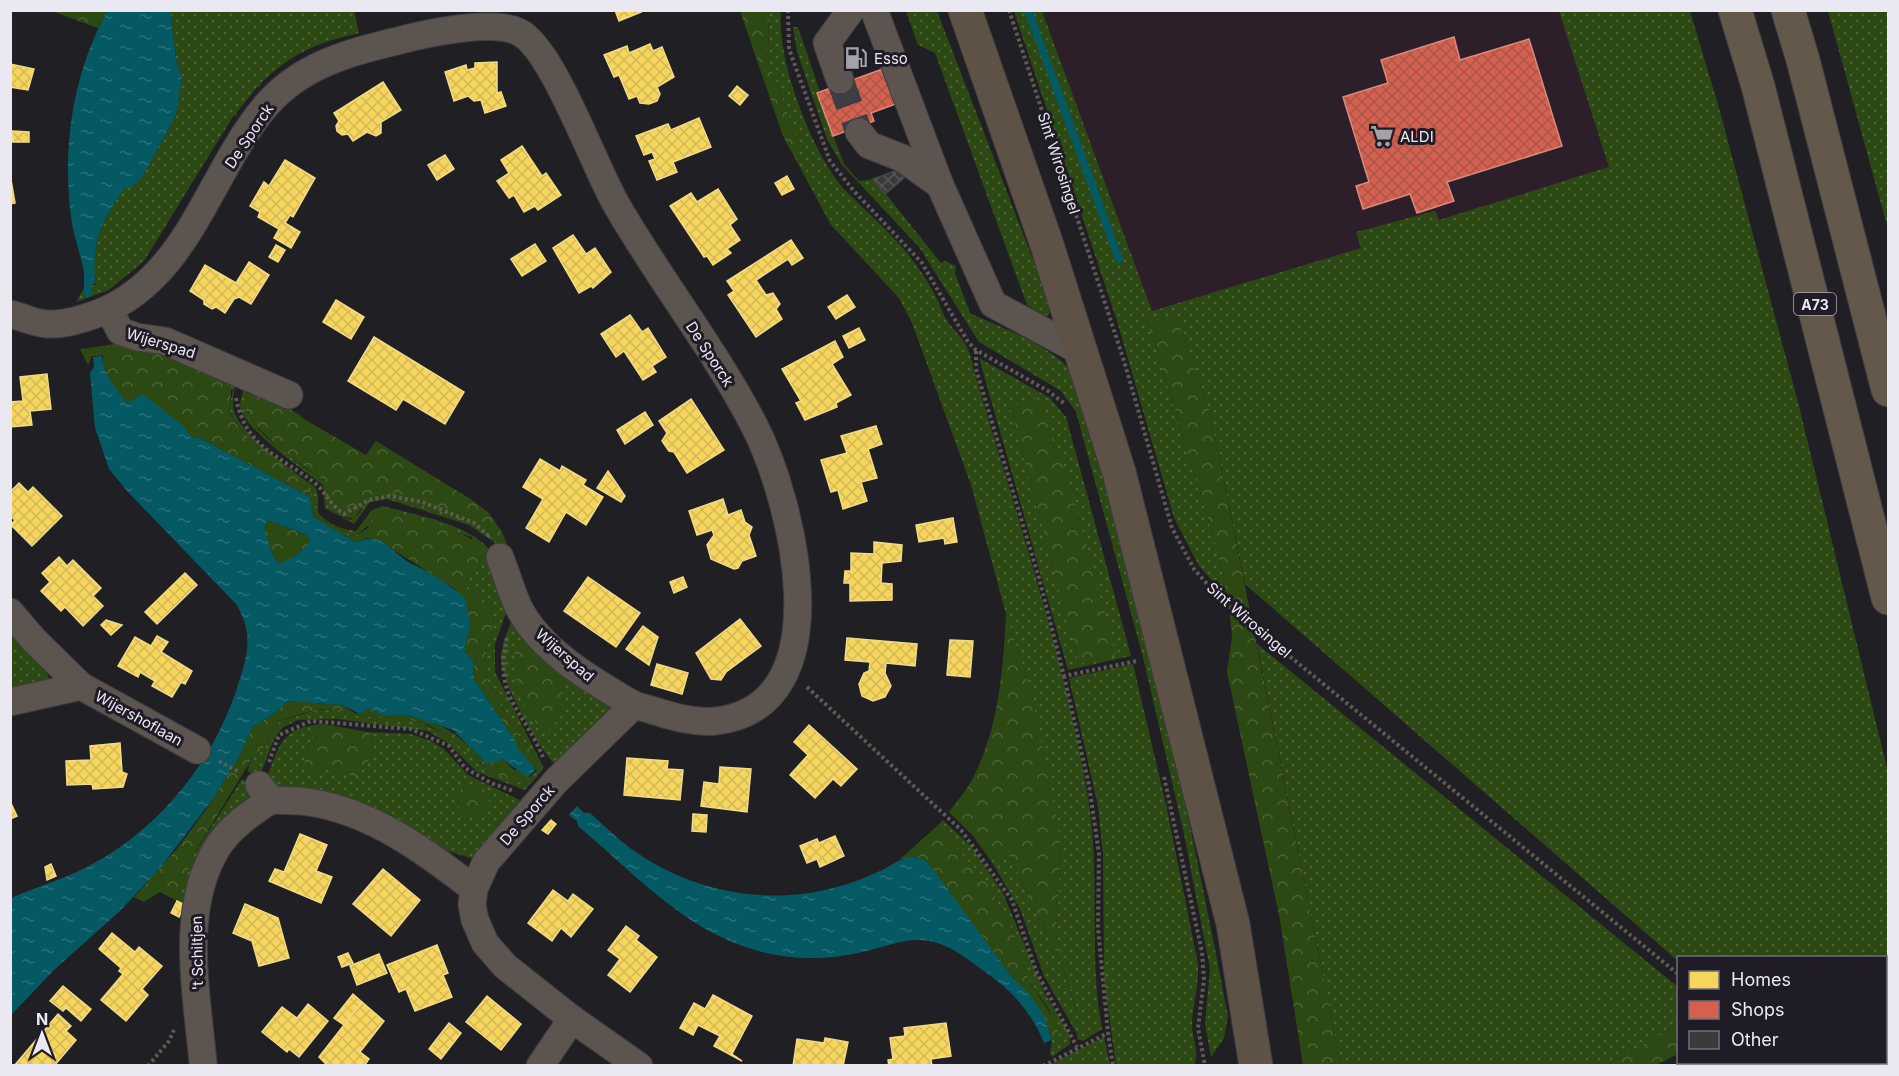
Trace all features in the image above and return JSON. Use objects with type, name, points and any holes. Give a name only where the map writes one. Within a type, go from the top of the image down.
[{"type":"highway","name":"A73","points":[[1735,10],[1764,109],[1888,598]]},
{"type":"highway","points":[[1788,10],[1888,390]]},
{"type":"main road","points":[[965,10],[1082,352],[1119,472],[1233,924],[1256,1065]]},
{"type":"street","points":[[840,80],[827,43],[850,10]]},
{"type":"street","points":[[874,10],[940,185],[993,304],[1082,352]]},
{"type":"street","name":"De Sporck","points":[[10,314],[34,323],[52,325],[81,320],[109,309],[147,285],[174,255],[265,107],[298,78],[325,61],[449,29],[517,31],[535,44],[556,76],[590,156],[615,203],[730,383],[754,426],[773,467],[787,517],[794,567],[798,614],[794,650],[788,669],[765,702],[744,714],[719,720],[695,722],[634,705],[564,774],[486,862],[474,889],[472,904],[475,920],[485,943],[505,966],[572,1019],[639,1065]]},
{"type":"street","points":[[860,132],[869,145],[902,158],[940,185]]},
{"type":"street","name":"Wijerspad","points":[[109,309],[120,330],[137,337],[165,341],[289,394]]},
{"type":"street","name":"Wijerspad","points":[[500,557],[518,606],[536,632],[598,684],[634,705]]},
{"type":"street","name":"Wijershoflaan","points":[[10,612],[33,639],[81,686],[197,750]]},
{"type":"street","name":"Wijershoflaan","points":[[10,702],[81,686]]},
{"type":"street","points":[[265,793],[308,802],[369,820],[395,833],[474,889]]},
{"type":"street","name":"'t Schiltjen","points":[[208,1065],[194,930],[198,891],[217,848],[265,793]]},
{"type":"street","points":[[540,1065],[572,1019]]},
{"type":"path","points":[[788,10],[789,49],[830,161],[922,263],[960,330],[976,350],[1048,391],[1064,402],[1067,409]]},
{"type":"path","name":"Sint Wirosingel","points":[[1009,10],[1121,351],[1172,528],[1194,569],[1222,601],[1677,974]]},
{"type":"path","points":[[976,350],[976,369],[1039,578],[1089,785],[1099,854],[1098,928],[1113,1065]]},
{"type":"path","points":[[231,368],[239,412],[251,437],[318,486],[332,506],[344,514],[369,500],[390,496],[422,502],[474,523],[494,541],[500,557]]},
{"type":"path","points":[[518,606],[501,660],[505,686],[546,765]]},
{"type":"path","points":[[1134,650],[1140,672]]},
{"type":"path","points":[[1064,676],[1137,661]]},
{"type":"path","points":[[788,669],[961,830],[1012,900],[1036,971],[1077,1047]]},
{"type":"path","points":[[265,793],[279,735],[311,721],[411,729],[448,746],[465,768],[491,783],[521,792]]},
{"type":"path","points":[[1162,771],[1202,952],[1204,980],[1198,1028],[1204,1065]]},
{"type":"path","points":[[1043,1065],[1108,1033]]},
{"type":"shaded area","points":[[1042,11],[1571,11],[1651,293],[1153,314]]},
{"type":"green space","points":[[51,11],[107,11],[98,28]]},
{"type":"green space","points":[[170,11],[354,11],[359,33],[317,45],[305,51],[283,64],[260,84],[261,86],[257,87],[237,112],[237,116],[234,115],[144,261],[109,290],[76,302],[85,286],[96,285],[93,259],[104,222],[123,188],[132,187],[143,176],[176,115],[182,77],[177,65]]},
{"type":"green space","points":[[740,11],[769,11],[768,58],[800,148],[791,151],[783,136]]},
{"type":"green space","points":[[769,11],[781,11],[784,54],[790,79],[820,153],[844,189],[895,239],[914,263],[933,292],[946,319],[963,340],[971,356],[1052,637],[1066,690],[1088,798],[1094,856],[1096,972],[1102,1029],[1083,1041],[1077,1039],[1077,1034],[1044,976],[1020,909],[991,861],[994,856],[1009,856],[1061,963],[1079,1019],[1056,932],[1061,845],[1030,687],[1006,614],[971,485],[912,323],[899,298],[831,225],[791,151],[800,148],[768,58]]},
{"type":"green space","points":[[906,11],[937,11],[1051,306],[1049,314],[1044,318],[1027,305],[935,53],[918,45]]},
{"type":"green space","points":[[1014,11],[1042,11],[1152,311],[1361,248],[1356,232],[1435,211],[1439,220],[1609,167],[1559,11],[1690,11],[1719,108],[1799,406],[1888,772],[1888,1014],[1887,956],[1677,956],[1677,960],[1245,584],[1210,412],[1177,319],[1147,319],[1216,545],[1228,599],[1199,566],[1174,518],[1117,321]]},
{"type":"green space","points":[[1828,11],[1888,11],[1888,229]]},
{"type":"green space","points":[[793,27],[798,27],[820,92],[817,93],[844,164],[859,181],[874,179],[941,263],[945,261],[956,266],[955,273],[970,313],[1024,337],[1051,353],[1071,371],[1076,379],[1141,615],[1188,815],[1215,949],[1228,1016],[1224,1038],[1211,1057],[1205,1024],[1210,969],[1184,834],[1143,657],[1076,412],[1061,391],[979,342],[919,247],[842,165],[827,139],[797,52]]},
{"type":"green space","points":[[1147,319],[1177,319],[1210,412],[1341,1065],[1303,1065],[1280,920],[1227,672],[1232,637],[1228,599],[1216,545]]},
{"type":"green space","points":[[117,341],[237,379],[233,403],[238,420],[269,452],[315,487],[318,494],[318,512],[330,523],[356,531],[372,510],[383,506],[447,524],[478,539],[489,549],[496,561],[491,575],[498,592],[511,599],[495,644],[495,672],[544,768],[525,790],[477,772],[449,744],[428,731],[337,719],[298,720],[282,728],[274,739],[259,778],[247,771],[253,757],[257,757],[280,721],[316,710],[334,709],[358,716],[401,718],[422,723],[448,736],[483,766],[531,783],[541,765],[513,728],[484,674],[493,616],[489,606],[480,595],[464,584],[472,537],[386,510],[354,536],[315,516],[314,498],[308,488],[255,443],[234,420],[230,408],[233,390]]},
{"type":"green space","points":[[115,342],[167,350],[229,380],[232,416],[250,439],[298,476],[314,498],[315,516],[354,536],[367,529],[377,511],[386,510],[456,531],[481,546],[491,556],[464,584],[480,595],[493,615],[484,674],[513,728],[541,765],[541,771],[531,783],[518,783],[492,771],[443,734],[424,723],[397,718],[355,715],[330,709],[302,714],[280,721],[257,757],[253,757],[192,857],[177,901],[160,892],[144,902],[134,897],[176,850],[205,811],[240,755],[252,727],[271,716],[288,701],[342,705],[356,714],[369,708],[380,712],[411,716],[453,733],[486,763],[502,758],[514,770],[521,769],[529,778],[537,770],[516,748],[516,742],[474,679],[473,661],[464,652],[455,589],[378,540],[367,538],[355,542],[313,517],[310,497],[200,438],[191,437],[182,426],[127,403],[113,386],[103,366],[103,355],[92,356],[88,365],[80,349],[110,345]]},
{"type":"green space","points":[[979,358],[1050,398],[1066,417],[1131,656],[1068,670]],"holes":[[[1010,407],[1116,655],[1079,663]]]},
{"type":"green space","points":[[245,383],[303,417],[244,404],[254,424],[270,441],[326,483],[330,495],[330,508],[333,511],[351,520],[356,517],[371,497],[386,495],[471,522],[486,530],[511,554],[469,525],[387,499],[370,502],[354,524],[325,508],[323,485],[275,448],[243,415],[240,403]]},
{"type":"green space","points":[[254,390],[366,455],[376,441],[472,500],[489,513],[502,532],[511,554],[486,530],[471,522],[455,515],[386,495],[374,496],[370,499],[354,519],[341,516],[329,509],[328,489],[324,480],[278,448],[247,416],[244,404],[247,392]]},
{"type":"green space","points":[[1040,397],[1079,517],[1116,655],[1079,664],[1010,407]]},
{"type":"green space","points":[[267,520],[305,534],[310,540],[297,554],[279,563],[274,558],[264,529]]},
{"type":"green space","points":[[516,609],[613,706],[610,713],[557,767],[522,715],[502,668],[502,651]],"holes":[[[517,680],[561,716],[518,695]]]},
{"type":"green space","points":[[1006,614],[1030,687],[1049,777],[1061,845],[1056,932],[1080,1020],[1061,963],[1009,856],[994,856],[991,861],[973,836],[949,812],[973,778],[989,739],[1001,677]]},
{"type":"green space","points":[[10,633],[46,672],[49,678],[43,685],[11,693]]},
{"type":"green space","points":[[529,640],[535,641],[564,679],[561,716],[547,732],[542,732],[518,695],[514,651],[516,647]]},
{"type":"green space","points":[[1257,644],[1677,986],[1677,1034],[1672,1028],[1607,1065],[1341,1065]]},
{"type":"green space","points":[[1133,664],[1167,809],[1198,964],[1192,1024],[1196,1050],[1194,1065],[1116,1065],[1104,980],[1103,855],[1098,806],[1069,678]]},
{"type":"green space","points":[[323,724],[313,733],[305,760],[313,773],[328,768],[355,776],[368,762],[372,750],[368,732],[411,734],[431,741],[444,749],[468,775],[526,803],[477,860],[281,792],[265,782],[278,749],[289,734],[298,729]]},
{"type":"green space","points":[[323,724],[368,732],[372,744],[371,756],[355,777],[328,768],[313,773],[303,767],[313,733]]},
{"type":"green space","points":[[242,779],[258,788],[190,908],[177,901],[192,857]]},
{"type":"green space","points":[[473,784],[484,789],[489,800],[484,811],[473,816],[462,811],[457,800],[462,789]]},
{"type":"green space","points":[[943,820],[971,846],[1003,893],[1044,992],[1069,1034],[1070,1044],[1052,1057],[1050,1054],[1052,1040],[1059,1037],[1050,1011],[1029,981],[1014,933],[987,883],[937,826]]},
{"type":"green space","points":[[937,826],[987,883],[1014,933],[1029,981],[1052,1016],[1055,1016],[1059,1037],[1052,1040],[1045,1021],[1035,1005],[988,948],[927,862],[914,856],[899,860]]},
{"type":"green space","points":[[1672,1028],[1677,1034],[1677,1054],[1656,1065],[1607,1065]]},
{"type":"green space","points":[[1104,1037],[1110,1065],[1050,1065],[1055,1062]]},
{"type":"green space","points":[[1755,1064],[1756,1065],[1677,1065]]},
{"type":"water","points":[[107,11],[170,11],[177,65],[182,77],[176,115],[143,176],[132,187],[123,189],[108,214],[96,243],[95,284],[86,285],[71,217],[69,137],[78,85],[95,35]]},
{"type":"water","points":[[102,356],[107,375],[127,403],[143,394],[183,426],[191,437],[200,438],[310,497],[313,517],[355,542],[378,540],[409,562],[440,579],[465,598],[470,625],[464,652],[473,660],[474,679],[516,742],[517,748],[536,769],[528,777],[502,759],[498,762],[486,763],[453,730],[408,715],[383,715],[369,708],[360,714],[342,705],[288,701],[271,716],[252,727],[240,755],[212,800],[161,867],[121,910],[54,970],[11,1015],[11,898],[87,867],[136,835],[158,815],[196,770],[212,745],[236,691],[246,657],[246,626],[236,604],[128,492],[109,469],[95,428],[90,373],[94,367],[93,357]],"holes":[[[267,520],[305,534],[310,540],[305,548],[279,563],[274,558],[264,529]]]},
{"type":"water","points":[[577,806],[584,813],[590,813],[630,848],[681,877],[730,891],[756,895],[808,893],[833,888],[857,881],[905,858],[923,859],[1011,976],[1031,996],[1043,1014],[1052,1040],[1044,1043],[1028,1013],[997,981],[960,954],[937,943],[913,940],[853,954],[825,958],[797,958],[769,954],[729,941],[705,929],[660,898],[578,826],[577,821],[569,815]]},
{"type":"building: Homes","points":[[615,10],[640,10],[641,12],[619,21]]},
{"type":"building: Homes","points":[[650,44],[653,51],[662,47],[674,77],[657,87],[660,94],[657,101],[649,104],[640,103],[637,96],[629,99],[619,75],[614,77],[604,55],[627,46],[629,53]]},
{"type":"building: Homes","points":[[497,62],[497,93],[501,92],[506,106],[485,113],[481,100],[474,101],[468,96],[454,101],[445,72],[466,65],[467,70],[475,68],[475,63]]},
{"type":"building: Homes","points":[[10,64],[34,69],[28,90],[10,87]]},
{"type":"building: Homes","points":[[383,82],[401,110],[381,122],[381,133],[376,136],[367,132],[353,141],[348,134],[342,135],[337,131],[336,126],[339,121],[334,113]]},
{"type":"building: Homes","points":[[737,86],[748,95],[740,105],[729,96]]},
{"type":"building: Homes","points":[[699,118],[711,147],[673,162],[677,172],[657,180],[649,161],[655,159],[652,152],[644,155],[636,136],[668,124],[671,130]]},
{"type":"building: Homes","points":[[12,131],[29,132],[29,142],[12,142]]},
{"type":"building: Homes","points":[[522,146],[542,176],[546,173],[561,195],[538,210],[535,206],[524,212],[514,195],[509,198],[497,181],[509,173],[501,160]]},
{"type":"building: Homes","points":[[445,155],[454,169],[437,180],[428,165]]},
{"type":"building: Homes","points":[[285,160],[315,178],[293,217],[290,215],[285,223],[300,232],[291,248],[274,238],[279,229],[258,217],[260,212],[250,206],[264,182],[269,186]]},
{"type":"building: Homes","points":[[10,174],[15,203],[10,204]]},
{"type":"building: Homes","points":[[787,176],[794,189],[782,195],[775,183]]},
{"type":"building: Homes","points":[[718,189],[737,219],[730,225],[740,240],[727,249],[731,253],[713,265],[707,256],[704,257],[670,206],[691,193],[697,202]]},
{"type":"building: Homes","points":[[573,235],[586,254],[595,248],[611,272],[593,288],[591,286],[579,293],[553,248]]},
{"type":"building: Homes","points":[[791,240],[803,258],[792,265],[788,259],[756,280],[766,295],[773,293],[780,304],[776,309],[782,319],[756,337],[728,295],[734,291],[727,281]]},
{"type":"building: Homes","points":[[535,244],[546,261],[522,276],[511,259]]},
{"type":"building: Homes","points":[[276,245],[285,250],[278,262],[269,257]]},
{"type":"building: Homes","points":[[249,262],[269,275],[251,304],[239,297],[234,299],[225,313],[216,307],[212,309],[204,304],[204,300],[190,291],[205,265],[236,283]]},
{"type":"building: Homes","points":[[847,295],[855,307],[836,319],[828,307]]},
{"type":"building: Homes","points":[[336,300],[364,317],[351,339],[323,322]]},
{"type":"building: Homes","points":[[630,315],[642,332],[648,328],[666,357],[652,366],[656,372],[643,380],[624,351],[616,357],[601,334]]},
{"type":"building: Homes","points":[[859,328],[865,340],[849,348],[843,336]]},
{"type":"building: Homes","points":[[374,337],[464,392],[445,424],[403,399],[396,410],[348,381]]},
{"type":"building: Homes","points":[[835,341],[843,357],[832,364],[851,395],[836,403],[837,407],[805,420],[796,403],[801,401],[782,369]]},
{"type":"building: Homes","points":[[47,374],[51,409],[30,411],[32,425],[10,427],[10,402],[23,401],[20,377]]},
{"type":"building: Homes","points":[[691,399],[724,450],[687,473],[674,452],[669,451],[662,441],[667,433],[659,421]]},
{"type":"building: Homes","points":[[645,412],[653,425],[625,444],[617,430]]},
{"type":"building: Homes","points":[[876,426],[882,444],[868,449],[877,478],[861,482],[867,501],[843,509],[838,490],[831,492],[821,460],[847,453],[841,436]]},
{"type":"building: Homes","points":[[540,459],[560,471],[562,466],[586,480],[583,485],[603,497],[586,525],[566,512],[549,542],[526,528],[543,499],[523,487]]},
{"type":"building: Homes","points":[[608,471],[625,496],[621,502],[597,488]]},
{"type":"building: Homes","points":[[19,483],[28,492],[33,487],[62,516],[32,546],[11,525],[15,520],[10,516],[10,492]]},
{"type":"building: Homes","points":[[723,499],[728,515],[741,510],[745,522],[752,527],[749,535],[756,556],[742,561],[738,568],[734,569],[711,559],[707,545],[714,535],[712,530],[697,535],[689,511]]},
{"type":"building: Homes","points":[[953,518],[957,542],[945,544],[944,538],[919,542],[916,525]]},
{"type":"building: Homes","points":[[874,542],[902,545],[901,561],[882,563],[881,583],[892,584],[892,600],[850,601],[850,583],[844,583],[845,571],[851,571],[851,553],[874,554]]},
{"type":"building: Homes","points":[[59,557],[67,566],[73,560],[101,588],[93,596],[103,606],[83,626],[65,607],[61,611],[41,591],[50,582],[42,573]]},
{"type":"building: Homes","points":[[185,573],[197,585],[157,624],[145,612]]},
{"type":"building: Homes","points":[[588,577],[640,613],[616,647],[564,611]]},
{"type":"building: Homes","points":[[683,577],[687,587],[674,593],[670,582]]},
{"type":"building: Homes","points":[[740,619],[761,646],[726,672],[721,680],[711,679],[696,653]]},
{"type":"building: Homes","points":[[106,620],[122,625],[111,635],[101,625]]},
{"type":"building: Homes","points":[[643,626],[658,637],[649,665],[626,649]]},
{"type":"building: Homes","points":[[157,636],[168,642],[161,652],[192,671],[185,684],[181,682],[172,697],[152,686],[155,681],[140,672],[138,677],[118,666],[135,637],[151,646]]},
{"type":"building: Homes","points":[[847,638],[917,644],[915,666],[886,663],[885,673],[891,686],[885,697],[873,701],[862,696],[859,684],[864,673],[869,671],[870,662],[845,660]]},
{"type":"building: Homes","points":[[950,640],[973,641],[970,677],[947,675]]},
{"type":"building: Homes","points":[[657,664],[688,673],[682,694],[651,685]]},
{"type":"building: Homes","points":[[809,725],[857,769],[841,786],[833,779],[815,798],[790,775],[808,755],[794,742]]},
{"type":"building: Homes","points":[[120,743],[122,772],[127,774],[123,787],[93,789],[92,784],[67,785],[66,761],[91,760],[90,746]]},
{"type":"building: Homes","points":[[627,758],[668,761],[667,769],[683,770],[680,800],[624,795]]},
{"type":"building: Homes","points":[[720,767],[751,769],[747,812],[701,806],[704,782],[719,784]]},
{"type":"building: Homes","points":[[10,801],[17,816],[10,819]]},
{"type":"building: Homes","points":[[693,814],[707,815],[706,832],[692,831]]},
{"type":"building: Homes","points":[[551,820],[556,824],[548,834],[542,830]]},
{"type":"building: Homes","points":[[300,834],[327,845],[316,871],[332,877],[321,903],[269,881],[275,869],[284,872]]},
{"type":"building: Homes","points":[[835,836],[844,856],[820,867],[817,859],[807,863],[800,846],[817,839],[819,843]]},
{"type":"building: Homes","points":[[51,864],[56,876],[47,880],[45,867]]},
{"type":"building: Homes","points":[[383,869],[420,900],[391,936],[353,904]]},
{"type":"building: Homes","points":[[553,890],[568,901],[573,894],[593,909],[571,937],[561,928],[552,941],[528,923]]},
{"type":"building: Homes","points":[[177,901],[185,905],[179,917],[171,913]]},
{"type":"building: Homes","points":[[245,904],[278,918],[289,958],[259,966],[252,941],[233,933]]},
{"type":"building: Homes","points":[[626,926],[639,936],[636,940],[657,957],[630,992],[608,975],[620,959],[608,950]]},
{"type":"building: Homes","points":[[112,933],[135,952],[139,947],[162,966],[142,989],[148,995],[126,1021],[101,1000],[123,974],[119,971],[121,968],[99,949]]},
{"type":"building: Homes","points":[[437,945],[448,973],[443,975],[452,997],[415,1011],[406,989],[399,992],[387,965]]},
{"type":"building: Homes","points":[[348,953],[353,963],[342,967],[338,957]]},
{"type":"building: Homes","points":[[379,954],[387,973],[357,985],[350,966]]},
{"type":"building: Homes","points":[[63,986],[91,1009],[81,1021],[66,1008],[63,1011],[50,1001]]},
{"type":"building: Homes","points":[[353,994],[362,1002],[344,1025],[334,1018]]},
{"type":"building: Homes","points":[[713,995],[752,1016],[732,1054],[742,1061],[714,1046],[720,1036],[698,1025],[693,1035],[680,1028],[694,1003],[705,1009]]},
{"type":"building: Homes","points":[[487,996],[521,1024],[501,1050],[466,1022]]},
{"type":"building: Homes","points":[[362,1002],[384,1021],[360,1052],[369,1059],[364,1066],[328,1066],[319,1057]]},
{"type":"building: Homes","points":[[308,1004],[328,1021],[299,1057],[289,1049],[287,1052],[262,1032],[282,1007],[297,1018]]},
{"type":"building: Homes","points":[[58,1014],[71,1026],[66,1031],[76,1040],[54,1066],[14,1066]]},
{"type":"building: Homes","points":[[449,1023],[461,1033],[441,1059],[429,1049]]},
{"type":"building: Homes","points":[[946,1023],[951,1056],[931,1059],[932,1066],[889,1066],[888,1060],[893,1059],[890,1038],[905,1036],[904,1028]]},
{"type":"building: Homes","points":[[825,1038],[848,1042],[843,1066],[793,1066],[797,1039],[824,1043]]},
{"type":"building: Shops","points":[[1454,37],[1460,60],[1529,39],[1562,146],[1447,182],[1454,201],[1417,213],[1410,194],[1363,209],[1356,186],[1369,182],[1343,97],[1388,83],[1381,60]]},
{"type":"building: Shops","points":[[888,67],[901,102],[871,113],[874,121],[833,136],[817,93]]},
{"type":"building: Other","points":[[898,170],[904,178],[885,194],[873,179]]},
{"type":"waterway","points":[[1028,10],[1119,259]]},
{"type":"waterway","points":[[88,276],[88,293]]},
{"type":"tunnel","points":[[840,80],[859,132]]},
{"type":"place","name":"Esso","points":[[856,58]]},
{"type":"place","name":"ALDI","points":[[1382,136]]}]
